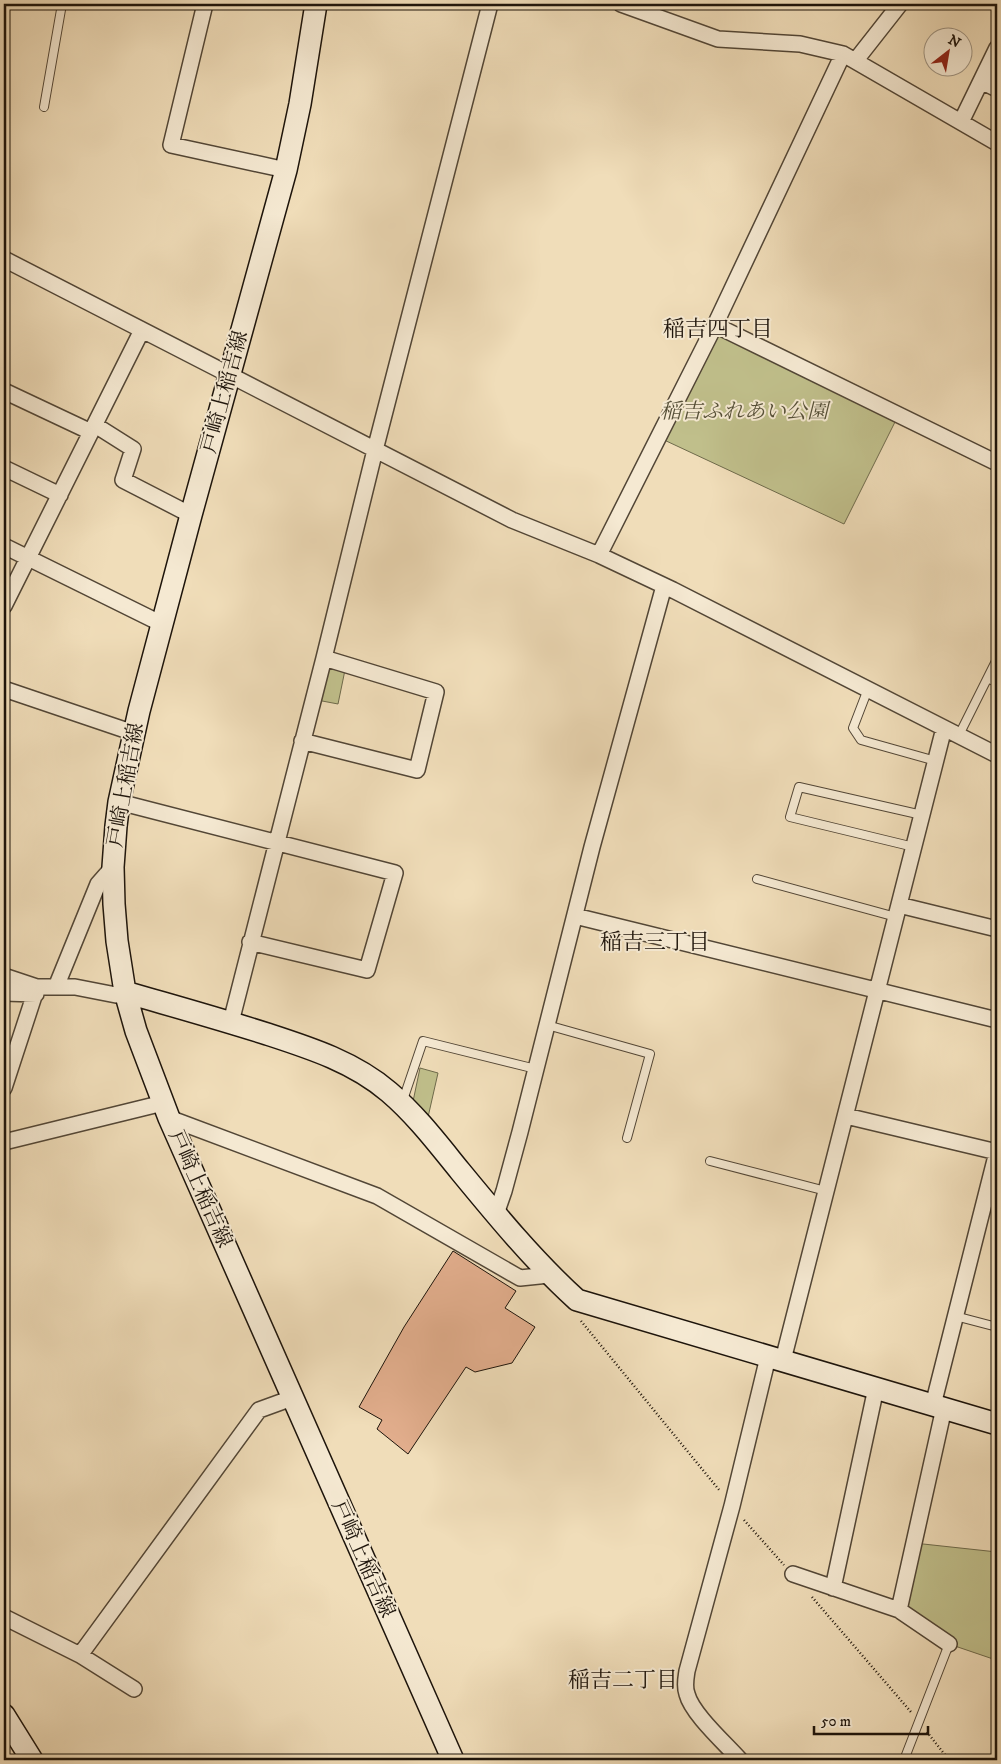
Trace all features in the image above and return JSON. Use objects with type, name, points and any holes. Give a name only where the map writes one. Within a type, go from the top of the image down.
[{"type":"main road","name":"戸崎上稲吉線","points":[[316,4],[300,104],[286,170],[162,624],[134,733],[119,802],[114,867],[117,941],[125,992],[136,1030],[166,1110],[453,1760]]},
{"type":"main road","points":[[125,992],[231,1022],[320,1052],[356,1069],[389,1092],[420,1123],[549,1275],[577,1300],[997,1424]]},
{"type":"main road","points":[[4,1716],[32,1760]]},
{"type":"street","points":[[205,4],[171,145],[286,170]]},
{"type":"street","points":[[231,1022],[490,4]]},
{"type":"street","points":[[621,4],[718,39],[800,44],[849,57],[997,143]]},
{"type":"street","points":[[599,555],[849,57],[900,4]]},
{"type":"street","points":[[961,122],[997,48]]},
{"type":"street","points":[[981,80],[997,88]]},
{"type":"street","points":[[4,259],[512,520],[599,555],[664,586],[997,755]]},
{"type":"street","points":[[715,324],[997,463]]},
{"type":"street","points":[[4,606],[142,330]]},
{"type":"street","points":[[4,391],[93,428],[133,449],[123,480],[191,515]]},
{"type":"street","points":[[4,468],[60,495]]},
{"type":"street","points":[[4,546],[162,624]]},
{"type":"street","points":[[496,1214],[504,1191],[595,837],[664,586]]},
{"type":"street","points":[[302,741],[418,770],[436,692],[324,658]]},
{"type":"street","points":[[4,689],[134,733]]},
{"type":"street","points":[[740,1760],[690,1702],[685,1684],[686,1671],[732,1506],[826,1191],[944,728]]},
{"type":"street","points":[[119,802],[395,873],[367,970],[250,942]]},
{"type":"street","points":[[56,986],[98,884],[114,867]]},
{"type":"street","points":[[898,911],[997,929]]},
{"type":"street","points":[[575,916],[878,989],[997,1020]]},
{"type":"street","points":[[4,976],[36,990]]},
{"type":"street","points":[[4,994],[56,986],[74,987],[116,995],[125,992]]},
{"type":"street","points":[[4,1088],[36,990]]},
{"type":"street","points":[[4,1142],[166,1110],[377,1196],[520,1278],[549,1275]]},
{"type":"street","points":[[846,1116],[997,1152],[955,1316],[899,1610]]},
{"type":"street","points":[[833,1588],[876,1388]]},
{"type":"street","points":[[80,1655],[259,1410],[292,1398]]},
{"type":"street","points":[[793,1574],[899,1610],[949,1644]]},
{"type":"street","points":[[4,1617],[80,1655],[134,1689]]},
{"type":"lane","points":[[44,107],[62,4]]},
{"type":"lane","points":[[959,735],[997,659]]},
{"type":"lane","points":[[988,678],[997,683]]},
{"type":"lane","points":[[868,689],[853,728],[861,740],[936,762]]},
{"type":"lane","points":[[914,847],[790,817],[799,787],[922,815]]},
{"type":"lane","points":[[757,879],[898,911]]},
{"type":"lane","points":[[547,1026],[650,1054],[627,1138]]},
{"type":"lane","points":[[401,1104],[423,1041],[536,1069]]},
{"type":"lane","points":[[710,1161],[826,1191]]},
{"type":"lane","points":[[955,1316],[997,1327]]},
{"type":"lane","points":[[904,1760],[949,1644]]},
{"type":"path","points":[[577,1300],[581,1321],[732,1506],[793,1574]]},
{"type":"path","points":[[812,1596],[950,1760]]},
{"type":"green space","name":"稲吉ふれあい公園","points":[[718,333],[895,422],[844,524],[662,439]]},
{"type":"green space","points":[[326,667],[345,670],[338,704],[317,700]]},
{"type":"green space","points":[[420,1068],[438,1073],[426,1126],[411,1111]]},
{"type":"green space","points":[[914,1543],[997,1552],[996,1660],[949,1644],[899,1610]]},
{"type":"building","points":[[453,1251],[516,1291],[505,1308],[535,1327],[512,1363],[475,1372],[466,1367],[408,1454],[377,1429],[382,1420],[359,1407],[404,1327]]},
{"type":"district","name":"稲吉四丁目","points":[[718,329]]},
{"type":"district","name":"稲吉三丁目","points":[[655,942]]},
{"type":"district","name":"稲吉二丁目","points":[[623,1680]]}]
